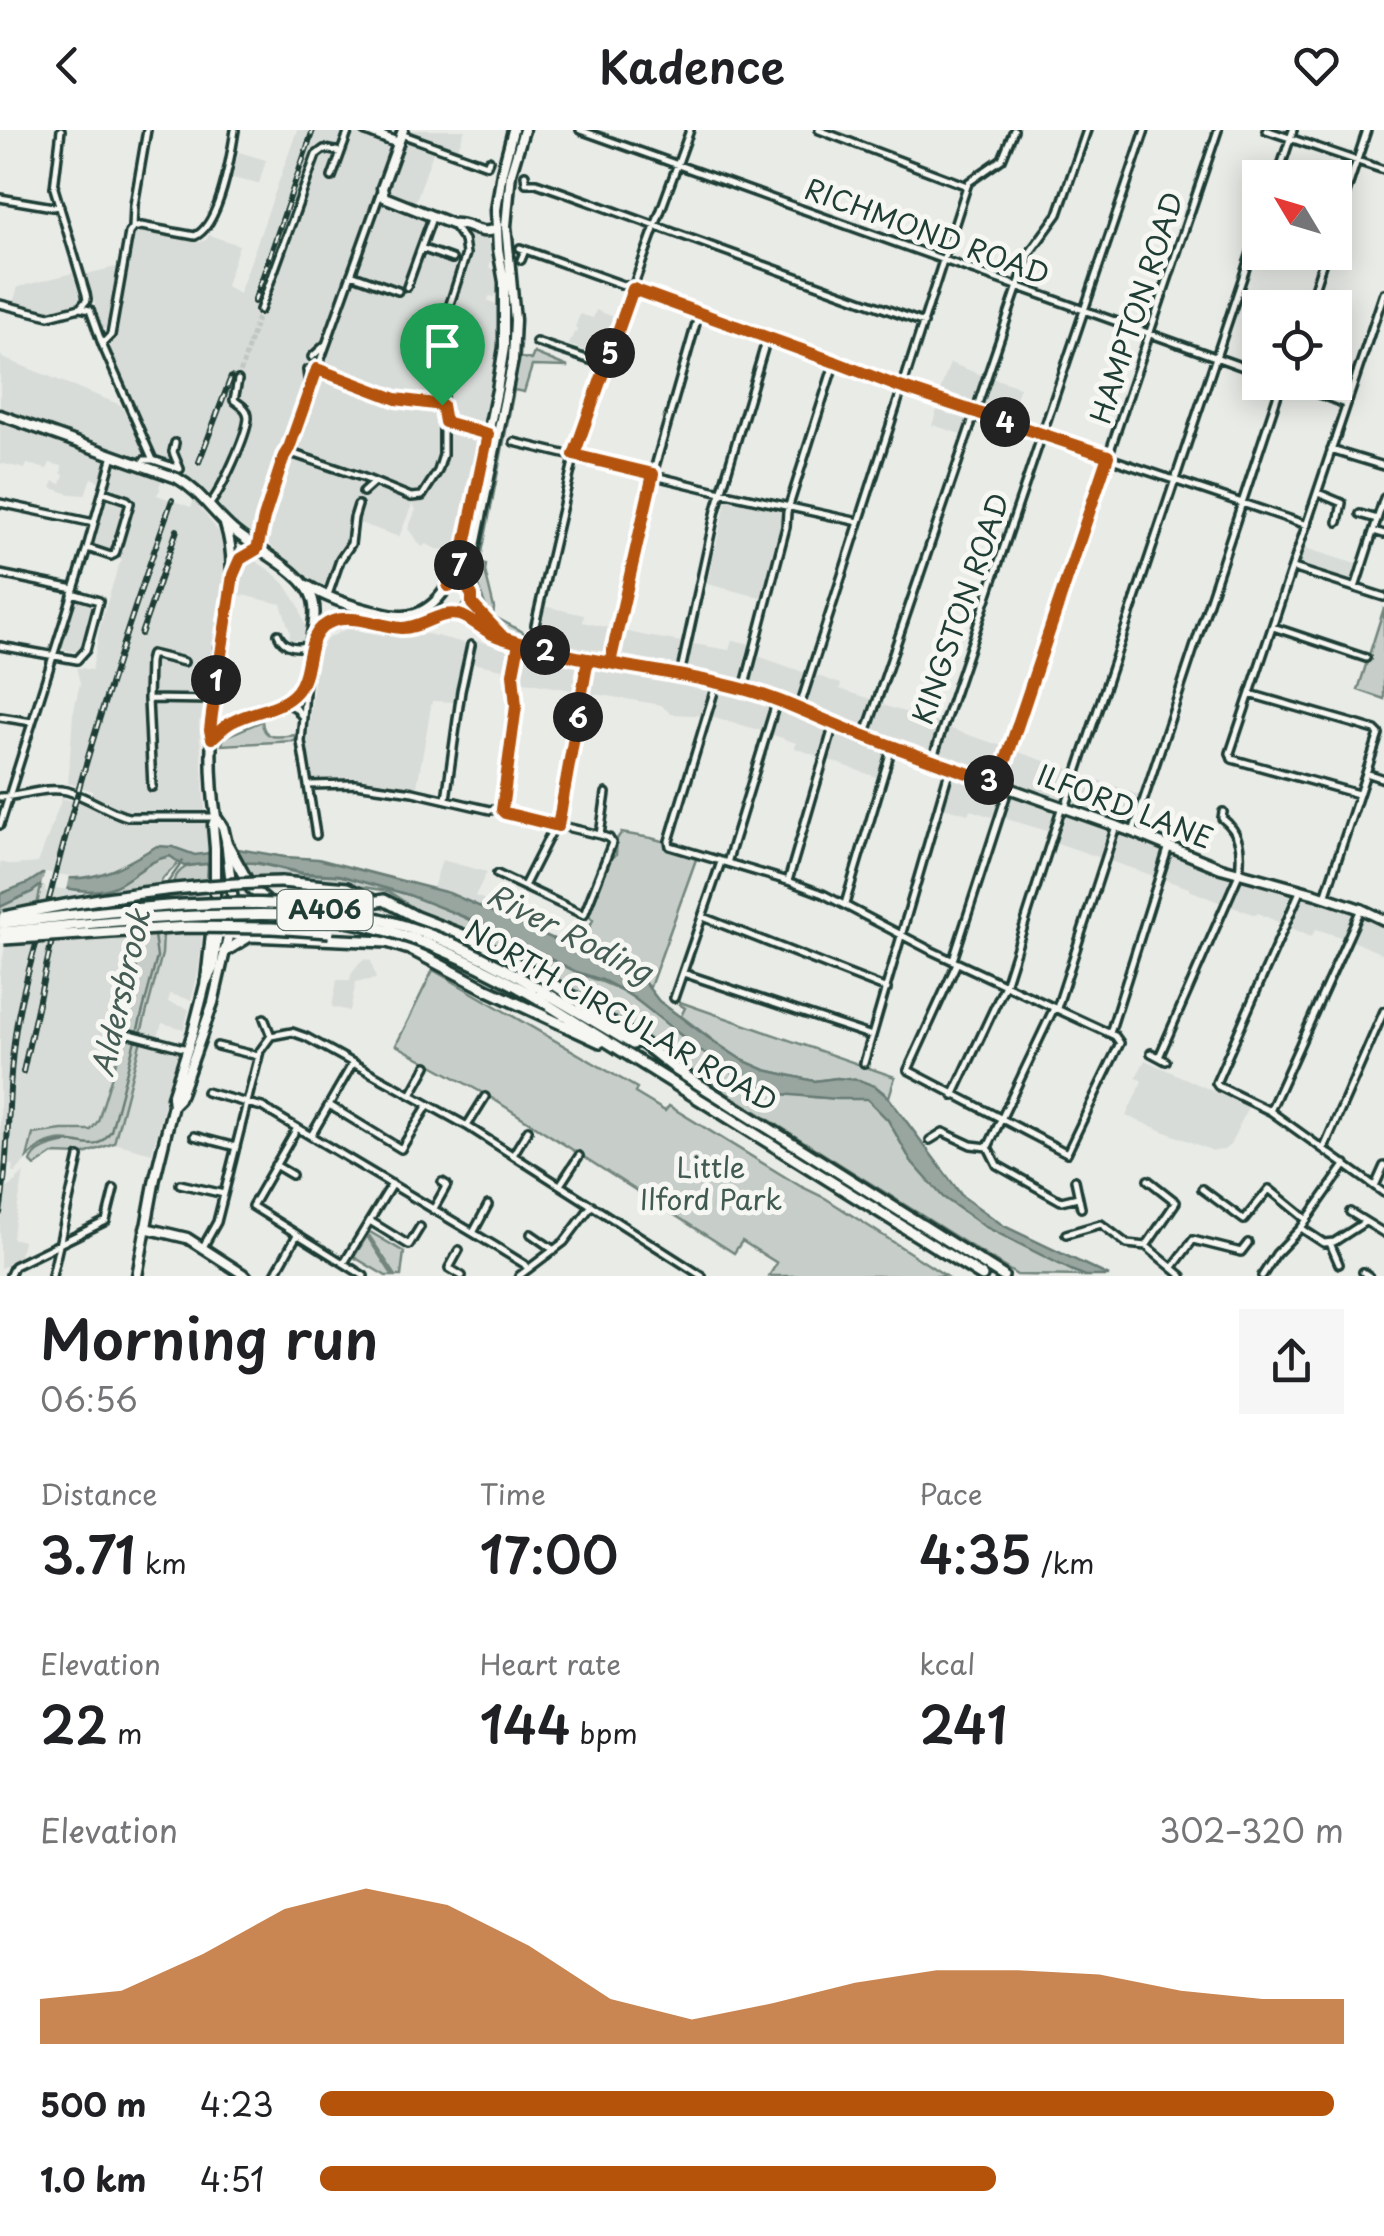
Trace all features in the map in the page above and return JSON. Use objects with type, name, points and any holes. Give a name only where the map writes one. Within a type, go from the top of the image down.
[{"type":"highway","name":"A406","points":[[227,844],[256,894],[267,902]]},
{"type":"highway","name":"A406","points":[[0,921],[212,884],[281,882],[336,887],[354,890],[372,900]]},
{"type":"highway","name":"A406","points":[[232,902],[335,908],[384,900],[532,970],[678,1071]]},
{"type":"highway","points":[[206,981],[213,967],[221,906],[232,902]]},
{"type":"highway","name":"NORTH CIRCULAR ROAD","points":[[0,921],[274,904],[342,912],[448,941],[492,962],[642,1063],[982,1276]]},
{"type":"highway","name":"A406","points":[[387,942],[396,938],[403,924],[399,908]]},
{"type":"highway","name":"NORTH CIRCULAR ROAD","points":[[0,936],[151,918],[281,914],[374,927],[424,942],[535,991],[678,1071],[1003,1276]]},
{"type":"highway","name":"A406","points":[[0,936],[188,927],[329,932],[358,940]]},
{"type":"highway","name":"A406","points":[[219,933],[387,942],[412,950],[642,1063]]},
{"type":"highway","name":"A406","points":[[224,952],[250,936]]},
{"type":"main road","points":[[365,130],[401,136],[382,188],[382,195],[388,200],[481,232],[497,228]]},
{"type":"main road","points":[[0,415],[178,478],[196,490],[225,524],[327,598],[393,616],[407,616],[424,608],[441,597],[464,550],[501,370],[504,282],[496,210],[514,130]]},
{"type":"main road","points":[[310,645],[330,622],[344,618],[409,628],[467,612],[472,604],[472,561],[513,360],[515,320],[506,213],[511,173],[524,130]]},
{"type":"main road","points":[[191,1050],[212,1003],[224,952],[219,933],[210,730],[233,575],[232,548],[225,524]]},
{"type":"main road","points":[[233,575],[240,559],[257,549]]},
{"type":"main road","points":[[448,586],[460,584],[470,590]]},
{"type":"main road","points":[[212,738],[234,721],[295,694],[306,676],[314,615],[306,585]]},
{"type":"main road","points":[[441,597],[444,609],[456,615]]},
{"type":"main road","name":"ILFORD LANE","points":[[472,604],[504,638]]},
{"type":"main road","name":"ILFORD LANE","points":[[456,615],[519,643],[744,689],[1239,874],[1301,889],[1384,920]]},
{"type":"main road","points":[[214,703],[220,717],[234,721]]},
{"type":"main road","points":[[216,817],[224,828],[232,902]]},
{"type":"main road","points":[[137,1276],[145,1228],[206,981]]},
{"type":"main road","points":[[145,1228],[187,1238],[246,1276]]},
{"type":"street","points":[[61,130],[54,184],[86,292],[87,300],[80,308]]},
{"type":"street","points":[[102,344],[110,335],[133,228],[147,130]]},
{"type":"street","points":[[133,228],[198,236],[209,225],[224,182],[235,130]]},
{"type":"street","points":[[332,178],[349,130]]},
{"type":"street","name":"RICHMOND ROAD","points":[[580,130],[604,134],[1242,366]]},
{"type":"street","points":[[535,625],[574,455],[690,130]]},
{"type":"street","points":[[819,130],[967,186]]},
{"type":"street","points":[[799,709],[967,186],[1002,159],[1014,130]]},
{"type":"street","points":[[864,736],[1018,286],[1031,252],[1058,214],[1086,130]]},
{"type":"street","name":"KINGSTON ROAD","points":[[932,760],[1145,130]]},
{"type":"street","name":"HAMPTON ROAD","points":[[998,784],[1218,130]]},
{"type":"street","points":[[1266,130],[1384,170]]},
{"type":"street","points":[[1283,160],[1293,130]]},
{"type":"street","points":[[1352,176],[1368,130]]},
{"type":"street","points":[[401,136],[489,164]]},
{"type":"street","points":[[260,310],[316,155],[324,149],[341,152]]},
{"type":"street","points":[[525,175],[524,187],[536,183],[924,324]]},
{"type":"street","points":[[257,549],[284,456],[382,188]]},
{"type":"street","points":[[0,198],[60,206]]},
{"type":"street","points":[[407,288],[432,216]]},
{"type":"street","points":[[288,452],[411,497],[422,496],[442,459],[443,326],[466,254],[461,234],[452,224]]},
{"type":"street","points":[[421,248],[452,259]]},
{"type":"street","points":[[521,260],[522,249],[897,386],[1307,524]]},
{"type":"street","points":[[953,1096],[1005,985],[1245,270]]},
{"type":"street","points":[[351,274],[398,291]]},
{"type":"street","points":[[1358,794],[1230,757],[1384,293]]},
{"type":"street","points":[[0,304],[48,316],[80,308],[90,310],[157,461]]},
{"type":"street","points":[[610,663],[653,474],[699,313]]},
{"type":"street","points":[[680,675],[721,492],[767,338]]},
{"type":"street","points":[[536,342],[605,365]]},
{"type":"street","points":[[312,356],[326,344]]},
{"type":"street","points":[[744,689],[787,512],[835,362]]},
{"type":"street","points":[[317,369],[396,399],[442,405]]},
{"type":"street","points":[[307,370],[310,390]]},
{"type":"street","points":[[208,504],[228,475],[248,419],[245,408],[234,400],[238,380]]},
{"type":"street","points":[[1133,832],[1279,400]]},
{"type":"street","points":[[1335,400],[1346,404]]},
{"type":"street","points":[[445,422],[488,434]]},
{"type":"street","points":[[514,442],[860,522]]},
{"type":"street","points":[[144,460],[180,469],[175,443]]},
{"type":"street","points":[[1331,450],[1384,466]]},
{"type":"street","points":[[157,461],[174,452]]},
{"type":"street","points":[[0,825],[113,454]]},
{"type":"street","points":[[364,492],[373,483]]},
{"type":"street","points":[[87,548],[115,554],[130,503],[104,492]]},
{"type":"street","points":[[1318,493],[1342,503],[1338,522]]},
{"type":"street","points":[[1354,588],[1384,498]]},
{"type":"street","points":[[0,504],[94,523]]},
{"type":"street","points":[[327,598],[340,560],[351,544],[358,505]]},
{"type":"street","points":[[1360,514],[1377,519]]},
{"type":"street","points":[[1374,530],[1384,534]]},
{"type":"street","points":[[1293,568],[1384,598]]},
{"type":"street","points":[[0,574],[99,601],[92,634],[78,660],[0,646]]},
{"type":"street","points":[[1273,627],[1366,658]]},
{"type":"street","points":[[278,634],[282,643],[290,646],[310,645]]},
{"type":"street","points":[[502,809],[516,706],[513,674],[519,643]]},
{"type":"street","points":[[446,799],[470,645]]},
{"type":"street","points":[[152,787],[148,662],[151,654],[184,662]]},
{"type":"street","points":[[524,886],[557,825],[588,659]]},
{"type":"street","points":[[306,676],[301,742],[316,835]]},
{"type":"street","points":[[717,682],[670,846],[788,881],[845,904],[955,962],[1120,1040],[1067,1154],[908,1070],[955,962],[1009,787]]},
{"type":"street","points":[[1250,694],[1378,734],[1325,897]]},
{"type":"street","points":[[148,700],[214,703]]},
{"type":"street","points":[[674,998],[724,863],[777,700]]},
{"type":"street","points":[[280,703],[296,708],[302,718]]},
{"type":"street","points":[[0,717],[32,722]]},
{"type":"street","points":[[788,881],[834,724]]},
{"type":"street","points":[[845,904],[892,747]]},
{"type":"street","points":[[864,1063],[950,767]]},
{"type":"street","points":[[1366,773],[1384,779]]},
{"type":"street","points":[[308,785],[355,784],[413,792],[490,810],[502,809],[610,839],[609,852],[584,915],[497,874]]},
{"type":"street","points":[[0,797],[66,791],[128,818],[216,817]]},
{"type":"street","points":[[600,835],[606,794]]},
{"type":"street","points":[[1151,1053],[1163,1059],[1239,874],[1240,842],[1235,830],[1222,818],[1223,812]]},
{"type":"street","points":[[988,1147],[1055,1009],[1116,826]]},
{"type":"street","points":[[1110,1033],[1169,846]]},
{"type":"street","points":[[1301,889],[1216,1083],[1270,1111],[1384,1192]]},
{"type":"street","points":[[1270,1111],[1361,909]]},
{"type":"street","points":[[703,917],[887,989]]},
{"type":"street","points":[[683,972],[872,1036]]},
{"type":"street","points":[[1324,1148],[1384,1011]]},
{"type":"street","points":[[264,1018],[271,1036]]},
{"type":"street","points":[[203,1247],[214,1229],[258,1056],[271,1036],[288,1032],[301,1034],[467,1126],[702,1276]]},
{"type":"street","points":[[130,1034],[191,1050]]},
{"type":"street","points":[[217,1046],[258,1056]]},
{"type":"street","points":[[312,1136],[353,1063]]},
{"type":"street","points":[[411,1095],[427,1066]]},
{"type":"street","points":[[206,1092],[255,1104],[528,1269]]},
{"type":"street","points":[[467,1126],[485,1098]]},
{"type":"street","points":[[329,1105],[402,1149],[428,1105]]},
{"type":"street","points":[[297,1128],[252,1206],[364,1276]]},
{"type":"street","points":[[513,1154],[528,1130]]},
{"type":"street","points":[[930,1140],[943,1132],[971,1146],[988,1147]]},
{"type":"street","points":[[194,1136],[236,1147]]},
{"type":"street","points":[[988,1147],[997,1165],[1060,1201],[1078,1197]]},
{"type":"street","points":[[560,1185],[579,1156]]},
{"type":"street","points":[[52,1276],[79,1157]]},
{"type":"street","points":[[274,1164],[292,1176]]},
{"type":"street","points":[[1266,1275],[1276,1254],[1301,1228],[1346,1164]]},
{"type":"street","points":[[1375,1186],[1384,1166]]},
{"type":"street","points":[[1074,1180],[1082,1208]]},
{"type":"street","points":[[1146,1246],[1176,1202],[1148,1180]]},
{"type":"street","points":[[432,1210],[447,1185],[442,1182]]},
{"type":"street","points":[[180,1184],[224,1194]]},
{"type":"street","points":[[344,1263],[392,1184]]},
{"type":"street","points":[[10,1275],[14,1266],[106,1220],[114,1188]]},
{"type":"street","points":[[1202,1189],[1244,1220],[1268,1189],[1306,1220]]},
{"type":"street","points":[[472,1233],[488,1205]]},
{"type":"street","points":[[519,1276],[578,1227],[592,1205]]},
{"type":"street","points":[[1350,1212],[1384,1233]]},
{"type":"street","points":[[370,1221],[409,1246],[420,1227]]},
{"type":"street","points":[[1301,1228],[1330,1243],[1366,1222]]},
{"type":"street","points":[[1066,1234],[1102,1224],[1128,1244],[1146,1246],[1182,1276]]},
{"type":"street","points":[[530,1234],[554,1250]]},
{"type":"street","points":[[274,1276],[297,1235]]},
{"type":"street","points":[[1173,1267],[1193,1240],[1241,1252],[1248,1243]]},
{"type":"street","points":[[1330,1243],[1340,1264]]},
{"type":"street","points":[[459,1250],[449,1268],[462,1276]]},
{"type":"shaded area","points":[[297,130],[348,130],[386,143],[388,152],[375,189],[383,202],[409,130],[465,130],[457,151],[436,144],[412,212],[428,218],[418,248],[465,265],[472,252],[468,233],[488,239],[492,259],[489,267],[494,270],[498,289],[488,300],[498,305],[499,358],[486,421],[480,421],[473,437],[476,446],[456,551],[427,544],[422,547],[408,529],[416,509],[412,505],[399,537],[351,520],[346,547],[326,591],[265,541],[294,449],[285,449],[280,455],[254,538],[228,516],[212,495],[179,474],[0,410],[0,354],[121,405],[142,447],[151,444],[110,352],[133,235],[142,231],[199,242],[209,235],[239,245],[226,286],[239,294]]},
{"type":"shaded area","points":[[239,152],[266,160],[259,184],[232,178]]},
{"type":"shaded area","points":[[120,266],[109,327],[102,330],[86,274]]},
{"type":"shaded area","points":[[73,273],[81,302],[47,311],[13,303],[18,287]]},
{"type":"shaded area","points":[[596,310],[616,318],[600,356],[569,345],[578,329],[575,327],[580,314],[593,318]]},
{"type":"shaded area","points":[[950,363],[982,375],[972,403],[939,393]]},
{"type":"shaded area","points":[[993,378],[1020,387],[1010,416],[983,406]]},
{"type":"shaded area","points":[[939,404],[968,416],[961,434],[932,425]]},
{"type":"shaded area","points":[[0,420],[107,458],[101,482],[91,478],[85,495],[70,494],[51,488],[54,481],[61,484],[62,466],[50,463],[47,469],[27,464],[25,469],[0,463]]},
{"type":"shaded area","points":[[117,462],[162,478],[157,495],[191,507],[194,500],[227,547],[203,719],[199,721],[208,853],[191,855],[180,849],[129,862],[102,875],[70,878],[86,889],[97,890],[86,938],[142,935],[130,1012],[98,1121],[90,1130],[33,1134],[27,1158],[12,1173],[13,1165],[0,1163],[0,973],[5,946],[37,905],[45,874],[0,894],[0,862],[38,863],[62,798],[92,806],[93,791],[68,783],[73,714],[80,683],[76,667],[92,670],[100,626],[122,560],[91,548]]},
{"type":"shaded area","points":[[727,497],[786,511],[763,598],[707,584]]},
{"type":"shaded area","points":[[1305,548],[1356,564],[1350,582],[1299,565]]},
{"type":"shaded area","points":[[254,560],[285,584],[299,606],[306,629],[303,640],[289,640],[281,604],[237,594],[243,568]]},
{"type":"shaded area","points":[[76,595],[96,602],[86,645],[79,653],[59,648]]},
{"type":"shaded area","points":[[544,606],[584,615],[583,622],[647,636],[729,650],[732,640],[747,643],[758,656],[806,673],[796,703],[670,668],[581,653],[536,641]]},
{"type":"shaded area","points":[[346,629],[399,637],[428,634],[465,643],[455,702],[432,701],[417,787],[312,781],[307,744],[317,654],[327,639]]},
{"type":"shaded area","points":[[478,641],[511,649],[508,670],[471,663]]},
{"type":"shaded area","points":[[523,653],[705,685],[772,703],[887,753],[879,778],[795,748],[796,743],[711,716],[671,714],[661,705],[518,681]]},
{"type":"shaded area","points":[[815,675],[841,684],[840,689],[871,699],[861,730],[804,708]]},
{"type":"shaded area","points":[[880,704],[938,723],[929,753],[870,733]]},
{"type":"shaded area","points":[[948,728],[1005,747],[995,776],[938,757]]},
{"type":"shaded area","points":[[1015,751],[1072,770],[1062,801],[1005,780]]},
{"type":"shaded area","points":[[1082,774],[1139,795],[1130,824],[1072,804]]},
{"type":"shaded area","points":[[953,776],[1002,791],[992,817],[943,807]]},
{"type":"shaded area","points":[[1011,795],[1054,810],[1047,831],[1003,818]]},
{"type":"shaded area","points":[[1066,815],[1211,870],[1353,912],[1384,927],[1384,955],[1316,929],[1311,937],[1258,913],[1057,843]]},
{"type":"shaded area","points":[[157,846],[195,855],[238,849],[318,859],[449,893],[579,950],[645,983],[659,1001],[742,1060],[765,1070],[814,1081],[837,1078],[875,1086],[889,1098],[962,1196],[1004,1226],[1109,1276],[1086,1276],[1073,1271],[984,1226],[943,1197],[911,1161],[888,1120],[867,1099],[780,1094],[742,1079],[620,989],[409,895],[339,875],[303,873],[259,863],[184,866],[170,856],[104,890],[41,885],[0,907],[0,894],[42,874],[91,877],[113,870]]},
{"type":"shaded area","points":[[442,860],[487,872],[475,896],[498,905],[495,913],[433,888]]},
{"type":"shaded area","points":[[207,890],[198,974],[191,1000],[170,994],[168,1002],[189,1009],[184,1029],[162,1023],[158,1037],[142,1033],[162,954],[170,894]]},
{"type":"shaded area","points":[[366,959],[371,961],[376,979],[356,982],[350,1011],[332,1007],[337,980],[350,980],[352,972]]},
{"type":"shaded area","points":[[140,1042],[178,1052],[152,1153],[114,1143]]},
{"type":"shaded area","points":[[1145,1060],[1248,1107],[1230,1145],[1213,1151],[1126,1116],[1142,1081],[1136,1077]]},
{"type":"shaded area","points":[[24,1173],[12,1238],[23,1241],[19,1261],[0,1268],[0,1195]]},
{"type":"green space","points":[[518,345],[520,357],[531,360],[534,353],[568,367],[532,366],[524,392],[514,390],[480,563],[486,565],[493,616],[523,632],[524,640],[492,616],[481,594],[477,568]]},
{"type":"green space","points":[[1384,608],[1384,699],[1358,690]]},
{"type":"green space","points":[[262,721],[269,735],[295,735],[295,741],[222,745],[224,737]]},
{"type":"green space","points":[[621,833],[699,851],[650,987],[579,950],[593,920],[589,916],[610,858],[616,855]]},
{"type":"green space","points":[[170,856],[179,861],[159,887],[95,898],[97,890],[117,884],[150,863]]},
{"type":"green space","points":[[244,862],[304,874],[342,876],[403,893],[462,916],[624,992],[713,1060],[753,1082],[793,1094],[867,1098],[888,1120],[911,1161],[984,1226],[1086,1276],[1017,1275],[546,976],[424,915],[388,891],[339,883],[252,878]]},
{"type":"green space","points":[[208,864],[207,881],[172,885],[186,867]]},
{"type":"green space","points":[[41,886],[33,910],[0,916],[0,907]]},
{"type":"green space","points":[[163,934],[162,954],[141,1033],[129,1030],[142,935]]},
{"type":"green space","name":"Little Ilford Park","points":[[433,970],[637,1088],[635,1093],[665,1111],[669,1106],[825,1198],[946,1276],[769,1276],[777,1263],[742,1241],[734,1253],[490,1097],[396,1045]]},
{"type":"green space","points":[[680,1002],[895,1077],[889,1097],[875,1086],[837,1078],[814,1081],[765,1070],[742,1060],[681,1016],[685,1008]]},
{"type":"green space","points":[[124,1036],[141,1040],[114,1143],[82,1155],[53,1154],[35,1166],[31,1162],[37,1153],[70,1141],[47,1144],[27,1158],[33,1134],[91,1130],[98,1121]]},
{"type":"green space","points":[[370,1232],[404,1252],[401,1276],[396,1276]]},
{"type":"green space","points":[[367,1236],[393,1276],[386,1276],[354,1257]]},
{"type":"pier","points":[[45,872],[70,876],[67,890],[45,891],[46,887],[41,886]]},
{"type":"waterway","name":"Aldersbrook","points":[[163,903],[168,882],[183,861]]},
{"type":"waterway","name":"Aldersbrook","points":[[44,1146],[68,1142],[94,1145],[111,1131],[157,957],[154,935]]},
{"type":"tunnel","points":[[238,380],[260,310]]},
{"type":"railway","points":[[254,302],[313,130]]},
{"type":"railway","points":[[199,462],[231,377]]},
{"type":"railway","points":[[0,1213],[14,1040],[25,983],[93,739],[172,500]]},
{"type":"railway","points":[[141,634],[177,530]]},
{"type":"railway","points":[[23,1072],[52,940]]},
{"type":"route","points":[[442,405],[396,399],[317,369],[284,456],[257,549],[240,559],[233,575],[218,667],[212,738],[234,721],[295,694],[306,676],[310,645],[330,622],[344,618],[409,628],[451,614],[497,636],[504,638],[533,647],[610,663],[680,675],[744,689],[998,784],[1108,456],[897,386],[633,289],[574,455],[653,474],[610,663],[588,659],[558,826],[502,810],[516,706],[513,674],[519,643],[504,638],[472,604],[466,586],[448,586],[464,550],[488,434],[445,422],[442,405]]},
{"type":"water label","name":"River Roding","points":[[569,934]]}]
